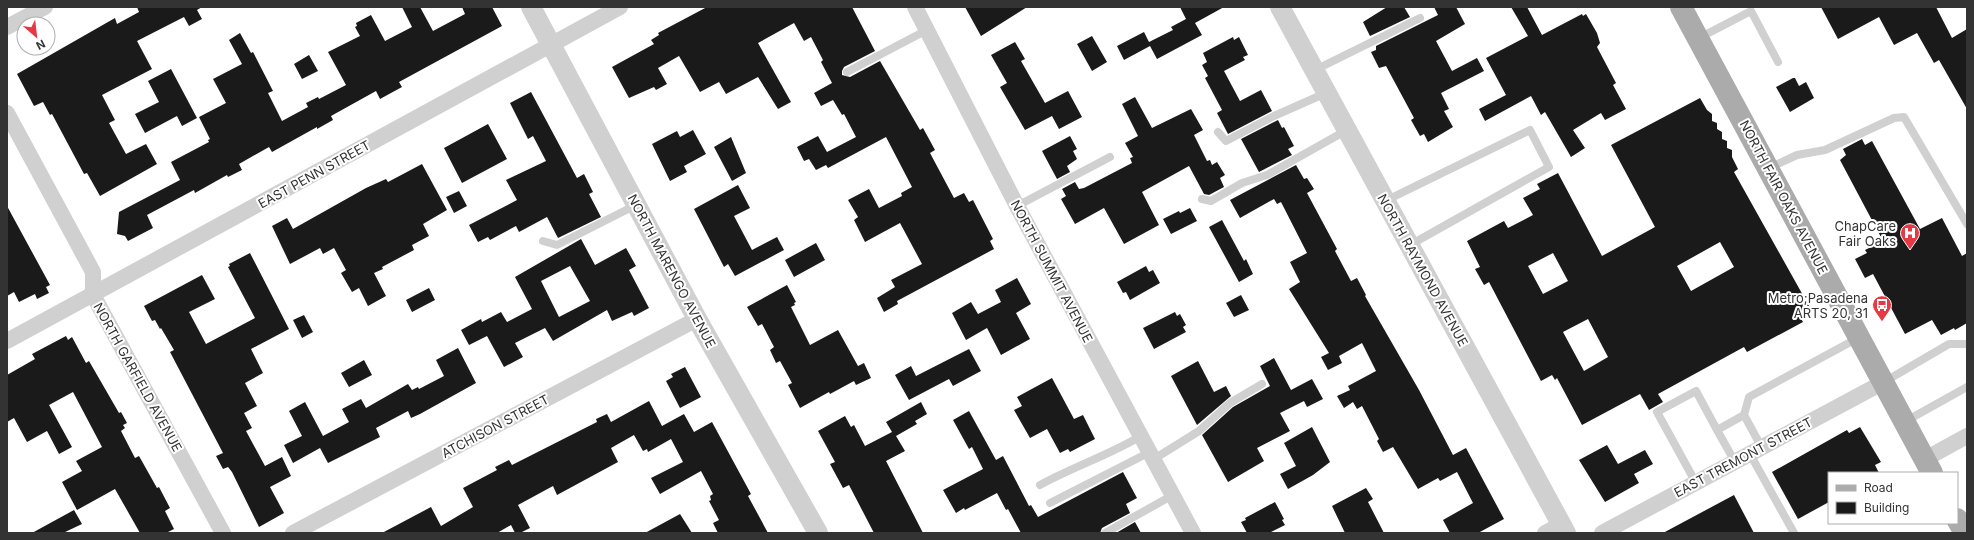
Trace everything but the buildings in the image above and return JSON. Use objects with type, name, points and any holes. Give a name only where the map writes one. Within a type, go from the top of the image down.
[{"type":"main road","name":"NORTH FAIR OAKS AVENUE","points":[[1681,7],[1860,337],[1928,466]]},
{"type":"main road","points":[[1958,521],[1965,533]]},
{"type":"street","points":[[7,27],[45,7]]},
{"type":"street","name":"NORTH MARENGO AVENUE","points":[[531,7],[697,319],[818,533]]},
{"type":"street","name":"EAST PENN STREET","points":[[7,341],[620,7]]},
{"type":"street","name":"NORTH SUMMIT AVENUE","points":[[915,7],[1017,206],[1193,533]]},
{"type":"street","name":"NORTH RAYMOND AVENUE","points":[[1280,7],[1409,246],[1558,530]]},
{"type":"street","name":"NORTH GARFIELD AVENUE","points":[[7,112],[93,272],[93,295],[223,533]]},
{"type":"street","name":"ATCHISON STREET","points":[[294,533],[697,319]]},
{"type":"street","name":"EAST TREMONT STREET","points":[[1602,533],[1884,382]]},
{"type":"street","points":[[1928,466],[1967,436]]},
{"type":"lane","points":[[1698,38],[1751,11],[1778,62]]},
{"type":"lane","points":[[1314,71],[1420,18]]},
{"type":"lane","points":[[847,72],[927,30]]},
{"type":"lane","points":[[1218,132],[1226,141],[1274,116],[1327,93]]},
{"type":"lane","points":[[1768,168],[1797,155],[1825,150],[1894,118],[1904,117],[1967,224]]},
{"type":"lane","points":[[1202,199],[1211,201],[1242,183],[1267,175],[1346,130]]},
{"type":"lane","points":[[1385,201],[1530,130],[1549,167],[1409,246]]},
{"type":"lane","points":[[1017,206],[1110,157]]},
{"type":"lane","points":[[542,241],[557,245],[636,205]]},
{"type":"lane","points":[[1794,533],[1756,451],[1744,416],[1749,397],[1860,337]]},
{"type":"lane","points":[[1884,382],[1949,344],[1967,344]]},
{"type":"lane","points":[[1050,503],[1152,456],[1199,431],[1230,403],[1262,384]]},
{"type":"lane","points":[[1905,422],[1967,387]]},
{"type":"lane","points":[[1696,483],[1657,412],[1696,391],[1735,462]]},
{"type":"lane","points":[[1717,430],[1744,416]]},
{"type":"lane","points":[[1040,485],[1117,450],[1141,436]]},
{"type":"lane","points":[[1105,533],[1173,495]]},
{"type":"place","name":"ChapCare Fair Oaks","points":[[1910,250]]},
{"type":"place","name":"Metro;Pasadena ARTS 20, 31","points":[[1882,322]]}]
